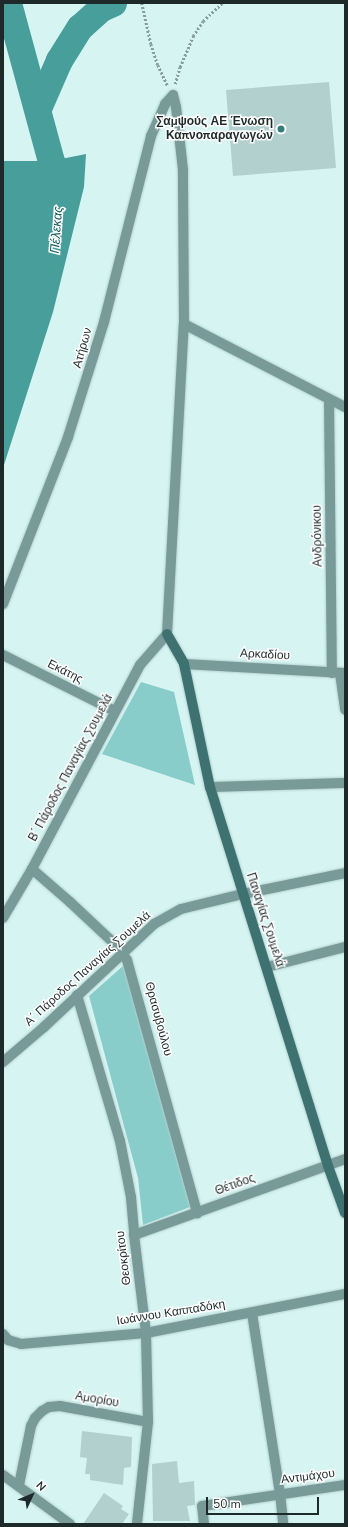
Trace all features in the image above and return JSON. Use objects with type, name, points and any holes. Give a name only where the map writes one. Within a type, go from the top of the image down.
[{"type":"street","points":[[167,634],[184,324],[183,170],[176,106],[173,95]]},
{"type":"street","name":"Ατήρων","points":[[3,604],[75,415],[104,322],[151,136],[165,104],[173,95]]},
{"type":"street","points":[[184,324],[345,407]]},
{"type":"street","name":"Ανδρόνικου","points":[[329,399],[339,673],[345,710]]},
{"type":"street","name":"Παναγίας Σουμελά","points":[[167,634],[184,664],[210,787],[242,894],[267,966],[328,1166],[345,1213]]},
{"type":"street","name":"Β΄ Πάροδος Παναγίας Σουμελά","points":[[3,918],[32,869],[140,665],[167,634]]},
{"type":"street","name":"Εκάτης","points":[[3,655],[115,711]]},
{"type":"street","name":"Αρκαδίου","points":[[184,664],[339,673]]},
{"type":"street","points":[[210,787],[345,783]]},
{"type":"street","name":"Θρασυβούλου","points":[[32,869],[70,902],[123,954],[132,971],[197,1213]]},
{"type":"street","name":"Α΄ Πάροδος Παναγίας Σουμελά","points":[[3,1062],[44,1027],[154,924],[181,909],[242,894],[345,873]]},
{"type":"street","points":[[267,966],[345,948]]},
{"type":"street","name":"Θεοκρίτου","points":[[77,996],[120,1141],[131,1197],[146,1333],[148,1422],[137,1524]]},
{"type":"street","name":"Θέτιδος","points":[[134,1235],[345,1159]]},
{"type":"street","name":"Ιωάννου Καππαδόκη","points":[[3,1334],[8,1340],[22,1344],[146,1333],[345,1294]]},
{"type":"street","points":[[252,1313],[280,1494],[283,1524]]},
{"type":"street","name":"Αμορίου","points":[[19,1485],[31,1426],[35,1418],[42,1410],[49,1407],[60,1406],[148,1422]]},
{"type":"street","points":[[3,1475],[19,1485],[70,1524]]},
{"type":"street","name":"Αντιμάχου","points":[[204,1524],[202,1506],[345,1485]]},
{"type":"path","points":[[142,3],[151,44],[158,66],[173,95]]},
{"type":"path","points":[[173,95],[180,67],[193,36],[203,21],[222,3]]},
{"type":"shaded area","points":[[141,682],[174,692],[195,785],[102,754]]},
{"type":"shaded area","points":[[124,965],[190,1207],[143,1225],[138,1178],[89,996]]},
{"type":"water","points":[[86,154],[84,187],[53,312],[3,468],[3,161],[51,161]]},
{"type":"building","name":"Σαμψούς ΑΕ Ένωση Καπνοπαραγωγών","points":[[329,82],[336,168],[233,176],[226,90]]},
{"type":"building","points":[[82,1431],[132,1437],[131,1467],[124,1468],[123,1485],[90,1480],[90,1474],[85,1474],[87,1458],[80,1457]]},
{"type":"building","points":[[177,1461],[179,1483],[194,1481],[195,1505],[187,1506],[190,1521],[153,1521],[152,1464]]},
{"type":"building","points":[[104,1493],[123,1506],[121,1509],[129,1514],[122,1524],[83,1524]]},
{"type":"waterway","name":"Πέλεκας","points":[[8,3],[51,161],[60,184],[59,195]]},
{"type":"waterway","points":[[38,108],[59,60],[80,27],[101,8],[113,3]]},
{"type":"place","name":"Σαμψούς ΑΕ Ένωση Καπνοπαραγωγών","points":[[281,129]]}]
